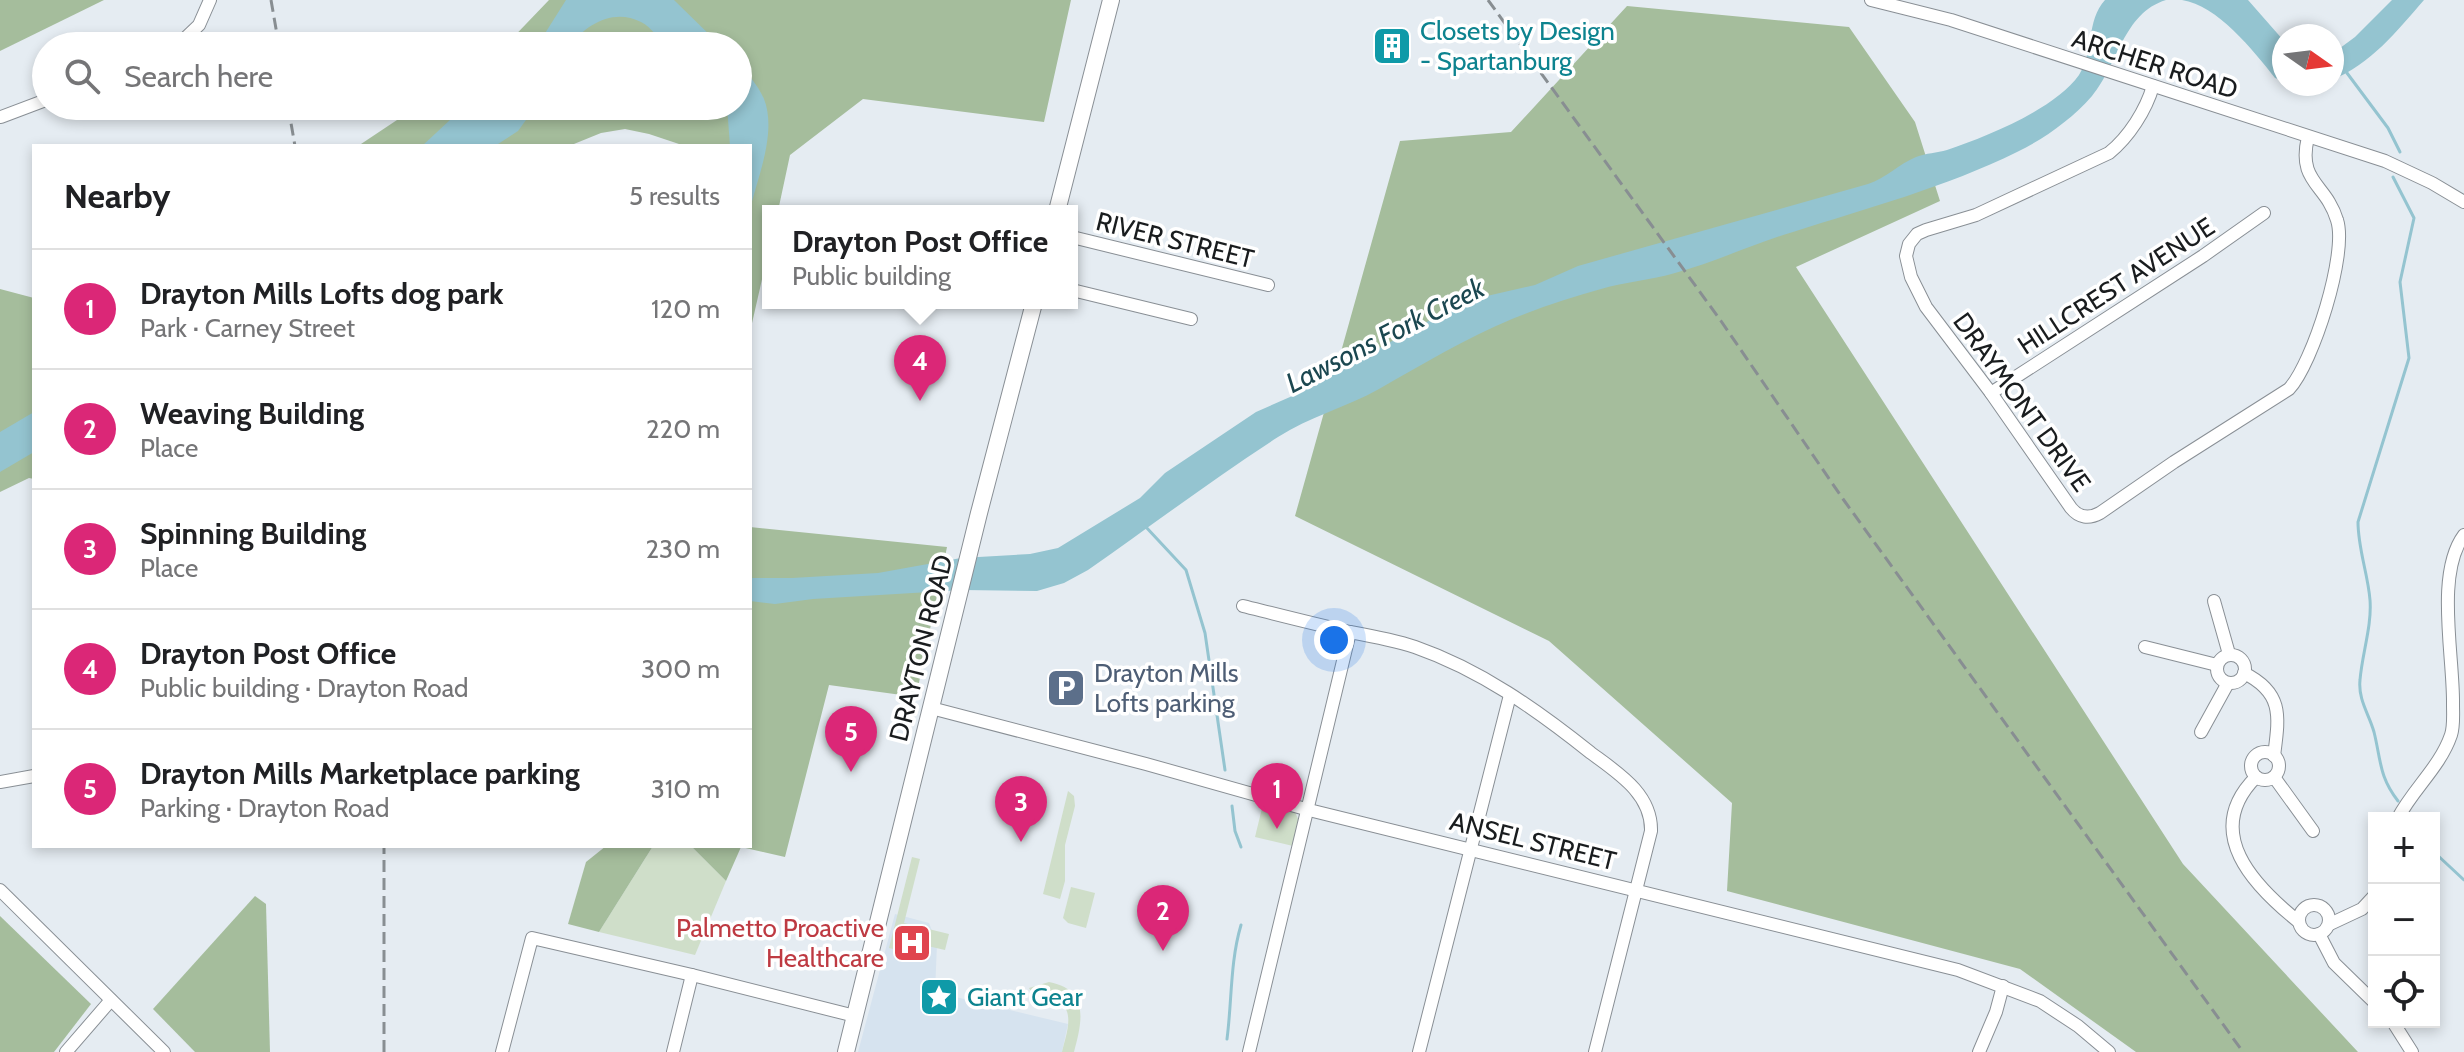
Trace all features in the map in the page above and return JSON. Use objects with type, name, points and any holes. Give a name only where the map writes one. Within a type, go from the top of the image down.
[{"type":"main road","points":[[1059,205],[1111,0]]},
{"type":"main road","name":"DRAYTON ROAD","points":[[846,1052],[1032,309]]},
{"type":"street","points":[[192,32],[199,25],[210,0]]},
{"type":"street","name":"ARCHER ROAD","points":[[1871,0],[1951,20],[2410,171],[2464,202]]},
{"type":"street","name":"DRAYMONT DRIVE","points":[[2153,86],[2145,106],[2122,142],[2109,153],[1976,215],[1917,234],[1909,244],[1907,262],[1917,291],[2079,515],[2090,517],[2100,513],[2289,389],[2300,375],[2308,358],[2340,249],[2337,217],[2304,162],[2308,137]]},
{"type":"street","points":[[1,117],[32,105]]},
{"type":"street","name":"HILLCREST AVENUE","points":[[1991,393],[2264,213]]},
{"type":"street","name":"RIVER STREET","points":[[1078,238],[1268,285]]},
{"type":"street","points":[[1078,291],[1191,319]]},
{"type":"street","points":[[2401,812],[2433,771],[2452,733],[2453,678],[2447,616],[2451,564],[2464,535]]},
{"type":"street","points":[[2214,601],[2229,654],[2244,662],[2244,673],[2237,682],[2228,683],[2219,676],[2217,665]]},
{"type":"street","points":[[1243,606],[1392,640],[1442,658],[1552,722],[1629,783],[1646,804],[1651,831],[1595,1052]]},
{"type":"street","points":[[1249,1052],[1350,632]]},
{"type":"street","points":[[2145,647],[2217,665]]},
{"type":"street","points":[[2217,665],[2229,654]]},
{"type":"street","points":[[2244,673],[2256,678],[2274,695],[2278,718],[2274,756],[2278,769],[2274,777]]},
{"type":"street","points":[[2201,732],[2228,683]]},
{"type":"street","points":[[1419,1052],[1510,695]]},
{"type":"street","name":"ANSEL STREET","points":[[931,708],[1011,727],[1309,810],[1958,970],[2040,1001],[2109,1052]]},
{"type":"street","points":[[2274,756],[2268,752],[2257,754],[2251,763],[2252,773],[2256,777],[2261,780],[2274,777]]},
{"type":"street","points":[[0,782],[32,776]]},
{"type":"street","points":[[2256,777],[2243,791],[2232,823],[2234,841],[2244,868],[2268,897],[2299,922],[2309,935],[2323,933],[2330,924],[2362,909],[2368,902]]},
{"type":"street","points":[[2274,777],[2313,831]]},
{"type":"street","points":[[0,890],[164,1052]]},
{"type":"street","points":[[2299,922],[2307,907],[2318,905],[2328,912],[2330,924]]},
{"type":"street","points":[[2319,934],[2334,963],[2368,996]]},
{"type":"street","points":[[502,1052],[532,938],[855,1016]]},
{"type":"street","points":[[673,1052],[692,975]]},
{"type":"street","points":[[1979,1052],[2003,986]]},
{"type":"street","points":[[66,1052],[111,1000]]},
{"type":"street","points":[[2397,1028],[2412,1052]]},
{"type":"shaded area","points":[[895,914],[929,923],[937,944],[935,992],[1068,1024],[1062,1052],[858,1052]]},
{"type":"green space","points":[[0,0],[104,0],[39,32],[32,32],[32,35],[0,51]]},
{"type":"green space","points":[[549,0],[1071,0],[1044,122],[863,99],[790,155],[779,205],[762,205],[762,279],[752,323],[752,144],[679,144],[625,129],[601,133],[574,144],[361,144],[397,120],[752,120],[752,32],[518,32]]},
{"type":"green space","points":[[1627,6],[1849,27],[1915,122],[1940,201],[1796,267],[2183,864],[2358,1052],[2136,1052],[2020,969],[1727,891],[1732,803],[1549,641],[1295,516],[1400,141],[1511,132]]},
{"type":"green space","points":[[0,289],[32,297],[32,479],[0,492]]},
{"type":"green space","points":[[752,527],[947,547],[916,697],[829,685],[785,857],[745,848],[752,848]]},
{"type":"green space","points":[[1068,791],[1074,796],[1075,806],[1065,845],[1065,881],[1060,899],[1043,894]]},
{"type":"green space","points":[[1263,804],[1295,812],[1299,821],[1293,846],[1255,837]]},
{"type":"green space","points":[[604,848],[652,848],[599,932],[568,924],[586,862]]},
{"type":"green space","points":[[652,848],[693,848],[726,881],[695,955],[599,932]]},
{"type":"green space","points":[[693,848],[741,848],[726,881]]},
{"type":"green space","points":[[912,857],[920,859],[904,923],[949,934],[945,950],[923,945],[925,935],[902,929],[897,950],[889,948]]},
{"type":"green space","points":[[1071,887],[1095,893],[1086,928],[1068,923],[1063,918]]},
{"type":"green space","points":[[255,896],[266,904],[270,1052],[195,1052],[153,1009]]},
{"type":"green space","points":[[0,916],[91,1004],[54,1052],[0,1052]]},
{"type":"green space","points":[[1049,982],[1062,986],[1077,1000],[1080,1019],[1074,1052],[1062,1052],[1068,1015],[1062,1003],[1046,997],[1036,1000],[1029,988]]},
{"type":"water","points":[[566,0],[674,0],[707,32],[653,32],[645,24],[621,17],[601,20],[583,32],[546,32]]},
{"type":"water","points":[[2105,0],[2166,0],[2140,16],[2101,84],[2076,113],[2027,147],[1963,176],[1690,269],[1568,299],[1495,326],[1367,395],[1278,437],[1088,570],[1064,583],[1037,591],[963,590],[775,604],[752,601],[752,578],[878,573],[961,558],[1030,554],[1058,548],[1140,498],[1165,473],[1256,412],[1290,397],[1465,301],[1535,285],[1578,266],[1868,184],[1916,157],[1947,150],[2000,130],[2054,99],[2079,75],[2087,57],[2099,8]]},
{"type":"water","points":[[2182,0],[2248,0],[2272,27],[2272,74],[2234,31],[2208,10]]},
{"type":"water","points":[[2392,0],[2424,0],[2371,56],[2344,74],[2344,45]]},
{"type":"water","points":[[752,80],[764,99],[768,125],[765,154],[752,202],[752,144],[730,144],[728,120],[752,120]]},
{"type":"water","points":[[450,120],[526,120],[518,131],[498,144],[424,144]]},
{"type":"water","points":[[32,413],[32,453],[0,472],[0,432]]},
{"type":"waterway","points":[[2347,73],[2388,128],[2400,152]]},
{"type":"waterway","points":[[2393,177],[2414,218],[2400,282],[2409,358],[2358,522],[2370,610],[2361,670],[2361,694],[2384,776],[2398,801]]},
{"type":"waterway","points":[[1145,526],[1186,570],[1205,633],[1225,770]]},
{"type":"waterway","points":[[1232,806],[1235,831],[1241,847]]},
{"type":"waterway","points":[[2440,858],[2464,880]]},
{"type":"waterway","points":[[1227,1039],[1233,967],[1241,925]]},
{"type":"railway","points":[[271,0],[277,32]]},
{"type":"railway","points":[[1488,0],[1721,321],[1843,499],[2243,1052]]},
{"type":"railway","points":[[290,120],[295,144]]},
{"type":"railway","points":[[384,848],[384,1052]]},
{"type":"place","name":"Closets by Design - Spartanburg","points":[[1392,46]]},
{"type":"place","name":"Drayton Post Office","points":[[920,401]]},
{"type":"place","name":"Drayton Mills Lofts parking","points":[[1066,688]]},
{"type":"place","name":"Drayton Mills Marketplace parking","points":[[851,772]]},
{"type":"place","name":"Drayton Mills Lofts dog park","points":[[1277,829]]},
{"type":"place","name":"Spinning Building","points":[[1021,842]]},
{"type":"place","name":"Palmetto Proactive Healthcare","points":[[912,943]]},
{"type":"place","name":"Weaving Building","points":[[1163,951]]},
{"type":"place","name":"Giant Gear","points":[[939,997]]},
{"type":"water label","name":"Lawsons Fork Creek","points":[[1385,335]]}]
